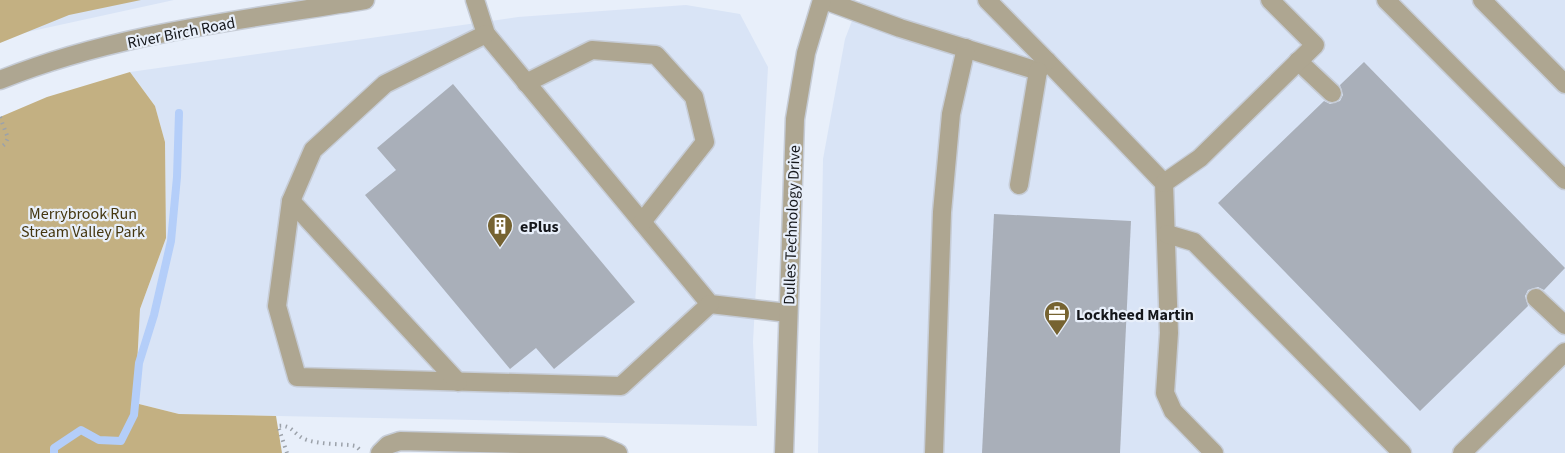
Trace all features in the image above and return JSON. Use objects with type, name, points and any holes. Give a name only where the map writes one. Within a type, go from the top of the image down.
[{"type":"street","name":"River Birch Road","points":[[0,80],[35,66],[145,37],[294,6],[365,0]]},
{"type":"street","points":[[475,0],[486,34],[710,304],[788,313]]},
{"type":"street","points":[[823,0],[900,28],[966,48],[1043,66]]},
{"type":"street","name":"Dulles Technology Drive","points":[[784,453],[795,119],[806,53],[823,0]]},
{"type":"street","points":[[987,0],[1043,66],[1164,183],[1169,333],[1165,393],[1173,411],[1214,453]]},
{"type":"street","points":[[1164,183],[1200,158],[1315,45],[1270,0]]},
{"type":"street","points":[[1386,0],[1565,180]]},
{"type":"street","points":[[1482,0],[1565,84]]},
{"type":"street","points":[[486,34],[385,84],[313,150],[291,201],[277,306],[297,377],[621,386],[710,304]]},
{"type":"street","points":[[934,453],[942,212],[951,114],[966,48]]},
{"type":"street","points":[[526,83],[592,50],[646,54],[656,55],[694,97],[705,142],[642,222]]},
{"type":"street","points":[[1299,61],[1332,93]]},
{"type":"street","points":[[1019,185],[1043,66]]},
{"type":"street","points":[[291,201],[458,382]]},
{"type":"street","points":[[1167,234],[1194,242],[1402,453]]},
{"type":"street","points":[[1536,298],[1565,325]]},
{"type":"street","points":[[1462,453],[1565,352]]},
{"type":"street","points":[[380,453],[388,445],[400,441],[602,446],[618,453]]},
{"type":"path","points":[[0,117],[8,138],[0,148]]},
{"type":"path","points":[[287,453],[278,426],[286,425],[303,439],[310,441],[356,446],[362,453]]},
{"type":"shaded area","points":[[0,0],[174,0],[0,38]]},
{"type":"shaded area","points":[[860,0],[1565,0],[1565,453],[818,453],[823,159],[845,39]]},
{"type":"shaded area","points":[[686,5],[740,14],[768,67],[753,342],[757,426],[179,414],[135,403],[140,309],[166,238],[165,142],[155,106],[130,72],[518,17]]},
{"type":"green space","points":[[0,0],[141,0],[69,15],[0,43]]},
{"type":"green space","name":"Merrybrook Run Stream Valley Park","points":[[130,72],[155,106],[165,142],[166,238],[140,309],[135,403],[179,414],[276,416],[282,453],[0,453],[0,117],[47,97]]},
{"type":"building","points":[[1364,62],[1565,268],[1544,290],[1538,287],[1528,290],[1525,296],[1528,306],[1420,411],[1218,203],[1324,101],[1330,104],[1340,101],[1343,95],[1340,85]]},
{"type":"building","name":"ePlus","points":[[453,84],[635,302],[554,369],[536,348],[510,369],[365,195],[396,170],[377,148]]},
{"type":"building","name":"Lockheed Martin","points":[[994,214],[1131,221],[1120,453],[982,453]]},
{"type":"waterway","points":[[54,453],[54,448],[81,430],[99,440],[121,441],[134,415],[139,363],[154,315],[171,241],[177,177],[179,113]]},
{"type":"place","name":"ePlus","points":[[500,249]]},
{"type":"place","name":"Lockheed Martin","points":[[1057,337]]}]
